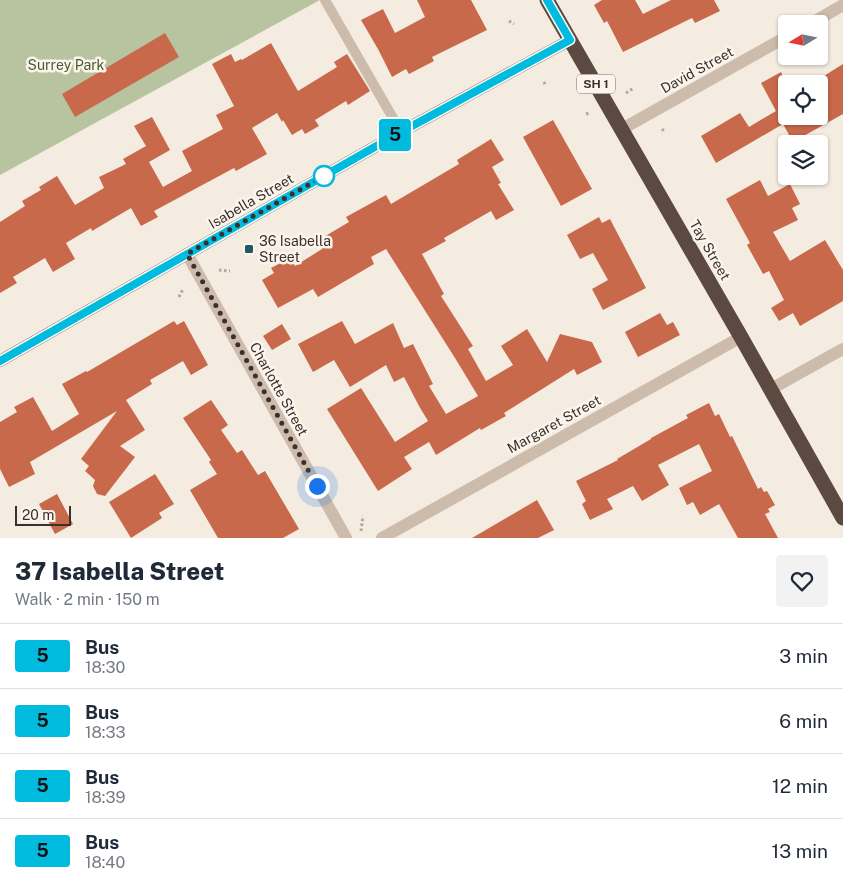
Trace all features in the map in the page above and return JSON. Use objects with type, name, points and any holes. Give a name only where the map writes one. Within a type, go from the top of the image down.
[{"type":"highway","name":"Tay Street","points":[[547,0],[843,518]]},
{"type":"street","points":[[826,15],[843,6]]},
{"type":"street","name":"Isabella Street","points":[[0,361],[401,132],[570,40]]},
{"type":"street","name":"David Street","points":[[622,129],[778,41]]},
{"type":"street","name":"Charlotte Street","points":[[187,254],[346,538]]},
{"type":"street","name":"Margaret Street","points":[[382,538],[741,337]]},
{"type":"street","points":[[771,390],[843,349]]},
{"type":"lane","points":[[326,0],[401,132]]},
{"type":"path","points":[[509,21],[514,24]]},
{"type":"path","points":[[626,92],[634,88]]},
{"type":"path","points":[[219,270],[230,270]]},
{"type":"path","points":[[179,297],[183,289]]},
{"type":"path","points":[[361,531],[363,516]]},
{"type":"green space","name":"Surrey Park","points":[[0,0],[320,0],[0,175]]},
{"type":"building","points":[[417,0],[471,0],[487,30],[432,57],[434,61],[409,74],[406,69],[392,77],[361,20],[383,9],[395,33],[425,17]]},
{"type":"building","points":[[602,0],[635,0],[643,14],[671,0],[714,0],[720,11],[695,23],[692,18],[623,52],[607,21],[604,23],[594,5]]},
{"type":"building","points":[[165,33],[179,57],[75,117],[62,94]]},
{"type":"building","points":[[271,43],[298,91],[337,67],[334,62],[347,54],[370,91],[348,105],[346,101],[315,120],[319,126],[305,134],[302,129],[292,135],[277,113],[252,128],[267,154],[236,171],[234,168],[154,211],[158,217],[141,226],[131,208],[92,231],[91,228],[66,243],[75,259],[53,272],[45,258],[13,277],[17,283],[0,293],[0,222],[25,206],[22,201],[41,190],[39,187],[57,176],[75,205],[104,188],[99,177],[126,164],[123,159],[146,146],[134,126],[152,117],[170,150],[149,162],[163,187],[192,171],[182,151],[223,129],[216,115],[234,106],[212,64],[231,54],[235,62],[242,60]]},
{"type":"building","points":[[843,64],[843,114],[828,122],[828,75],[825,75]]},
{"type":"building","points":[[781,72],[782,75],[778,75],[778,125],[781,125],[716,163],[701,136],[740,113],[749,127],[776,111],[761,83]]},
{"type":"building","points":[[553,120],[592,189],[561,206],[523,137]]},
{"type":"building","points":[[784,125],[823,125],[806,135],[789,135]]},
{"type":"building","points":[[491,139],[504,160],[492,167],[501,183],[498,184],[514,210],[496,220],[491,211],[444,238],[446,241],[422,254],[444,294],[441,296],[473,346],[468,349],[486,381],[513,365],[501,346],[527,329],[547,362],[560,334],[592,342],[602,362],[577,375],[574,369],[504,413],[506,416],[481,430],[480,428],[436,455],[429,442],[404,457],[412,469],[378,491],[327,409],[361,388],[395,442],[428,421],[404,377],[394,382],[386,365],[350,387],[334,360],[313,372],[298,344],[342,321],[355,344],[393,323],[404,348],[413,344],[433,384],[429,386],[446,414],[478,396],[386,249],[371,257],[374,264],[318,297],[313,289],[278,308],[262,280],[274,273],[271,268],[290,258],[295,266],[322,249],[317,241],[349,222],[346,217],[386,195],[391,204],[459,164],[457,160]]},
{"type":"building","points":[[760,180],[768,196],[790,185],[800,204],[792,208],[798,220],[773,232],[790,261],[825,240],[843,270],[843,301],[800,326],[793,313],[779,321],[771,308],[784,300],[769,271],[763,274],[747,245],[750,243],[726,199]]},
{"type":"building","points":[[599,217],[602,223],[610,219],[646,288],[603,310],[592,289],[608,280],[593,253],[580,259],[567,235]]},
{"type":"building","points":[[660,313],[667,325],[673,322],[680,335],[638,357],[625,332]]},
{"type":"building","points":[[174,321],[177,325],[184,321],[208,365],[191,375],[183,361],[150,380],[152,384],[126,400],[145,430],[120,446],[135,457],[105,496],[97,494],[93,486],[95,480],[85,471],[89,466],[81,459],[117,411],[30,462],[35,474],[9,487],[0,469],[0,422],[17,412],[14,407],[33,397],[52,431],[79,414],[62,384],[87,372]]},
{"type":"building","points":[[282,324],[291,339],[272,350],[263,336]]},
{"type":"building","points":[[211,400],[228,425],[221,430],[237,453],[242,450],[258,475],[265,471],[299,529],[283,538],[218,538],[190,490],[217,474],[209,462],[211,460],[183,418]]},
{"type":"building","points":[[709,403],[715,416],[719,414],[730,437],[732,436],[758,489],[761,487],[764,492],[767,491],[775,505],[768,509],[770,512],[765,514],[778,538],[738,538],[719,504],[700,515],[693,502],[687,505],[679,488],[712,471],[699,444],[658,465],[669,485],[642,501],[633,486],[607,499],[613,509],[590,520],[582,504],[586,501],[576,481],[618,460],[651,438],[688,418],[686,415]]},
{"type":"building","points":[[155,474],[174,504],[159,513],[162,518],[131,538],[109,502]]},
{"type":"building","points":[[57,494],[73,524],[55,534],[39,504]]},
{"type":"building","points":[[537,500],[554,530],[538,538],[472,538]]},
{"type":"bus line","name":"5","points":[[0,361],[401,132],[570,40],[547,0]]},
{"type":"place","name":"36 Isabella Street","points":[[249,249]]},
{"type":"route","points":[[317,486],[187,254],[324,176]]}]
